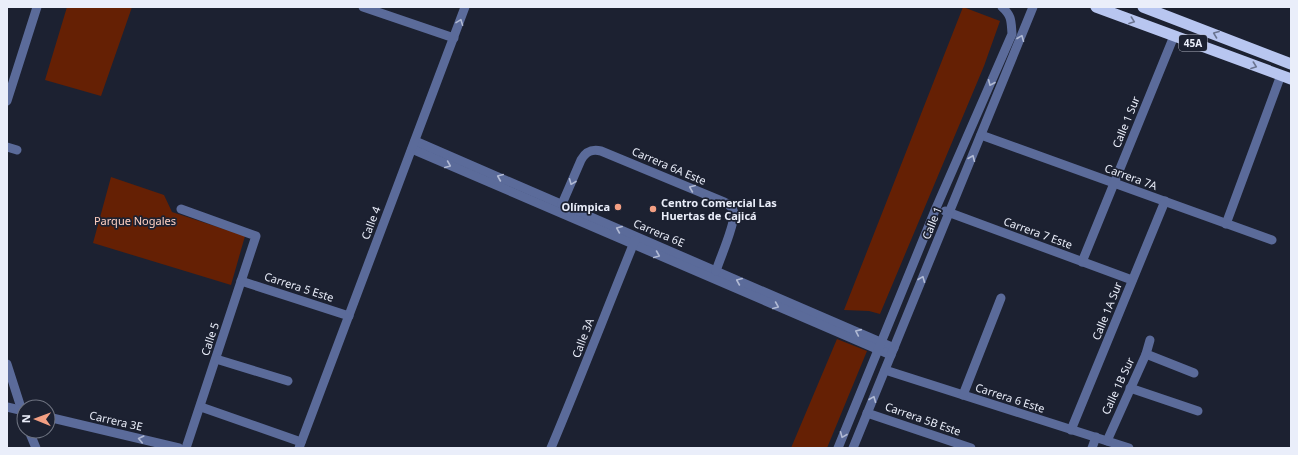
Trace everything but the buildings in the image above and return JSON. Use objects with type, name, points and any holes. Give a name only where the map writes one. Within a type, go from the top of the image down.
[{"type":"highway","name":"45A","points":[[1096,7],[1286,77]]},
{"type":"highway","name":"45A","points":[[1143,7],[1291,64]]},
{"type":"street","points":[[7,101],[37,7]]},
{"type":"street","points":[[363,7],[454,38]]},
{"type":"street","name":"Calle 4","points":[[300,445],[465,7]]},
{"type":"street","name":"Calle 1","points":[[838,448],[936,208],[1012,34],[1011,19],[1002,7]]},
{"type":"street","name":"Calle 1","points":[[856,447],[867,413],[1033,7]]},
{"type":"street","name":"Calle 1 Sur","points":[[1082,262],[1174,36]]},
{"type":"street","points":[[1226,224],[1286,77]]},
{"type":"street","name":"Carrera 7A","points":[[981,135],[1272,240]]},
{"type":"street","name":"Carrera 6E","points":[[413,145],[562,204],[635,241],[716,271],[892,352]]},
{"type":"street","name":"Carrera 6E","points":[[413,145],[879,346]]},
{"type":"street","points":[[7,147],[17,150]]},
{"type":"street","name":"Carrera 6A Este","points":[[562,204],[584,154],[596,150],[602,151],[724,202],[732,209],[734,214],[731,229],[716,271]]},
{"type":"street","name":"Calle 1A Sur","points":[[1072,430],[1165,202]]},
{"type":"street","name":"Carrera 7 Este","points":[[936,208],[1132,280]]},
{"type":"street","name":"Calle 5","points":[[181,209],[256,236],[201,407],[186,448]]},
{"type":"street","name":"Calle 3A","points":[[551,448],[635,241]]},
{"type":"street","name":"Carrera 5 Este","points":[[242,281],[349,316]]},
{"type":"street","points":[[963,395],[1001,298]]},
{"type":"street","name":"Calle 1B Sur","points":[[1107,441],[1146,354],[1150,340]]},
{"type":"street","points":[[1146,354],[1194,373]]},
{"type":"street","points":[[216,359],[288,381]]},
{"type":"street","points":[[7,364],[18,399]]},
{"type":"street","name":"Carrera 6 Este","points":[[885,370],[1129,448]]},
{"type":"street","points":[[1130,388],[1198,411]]},
{"type":"street","points":[[201,407],[300,445]]},
{"type":"street","name":"Carrera 5B Este","points":[[867,413],[971,448]]},
{"type":"street","name":"Carrera 3E","points":[[56,419],[179,448]]},
{"type":"street","points":[[1092,448],[1096,437]]},
{"type":"green space","points":[[67,7],[132,7],[101,96],[45,80]]},
{"type":"green space","points":[[963,7],[1000,21],[984,66],[880,314],[869,311],[844,310]]},
{"type":"green space","name":"Parque Nogales","points":[[111,177],[164,195],[172,212],[245,236],[231,285],[93,243]]},
{"type":"green space","points":[[837,339],[867,351],[827,448],[791,448]]},
{"type":"place","name":"Olímpica","points":[[618,207]]},
{"type":"place","name":"Centro Comercial Las Huertas de Cajicá","points":[[653,209]]}]
